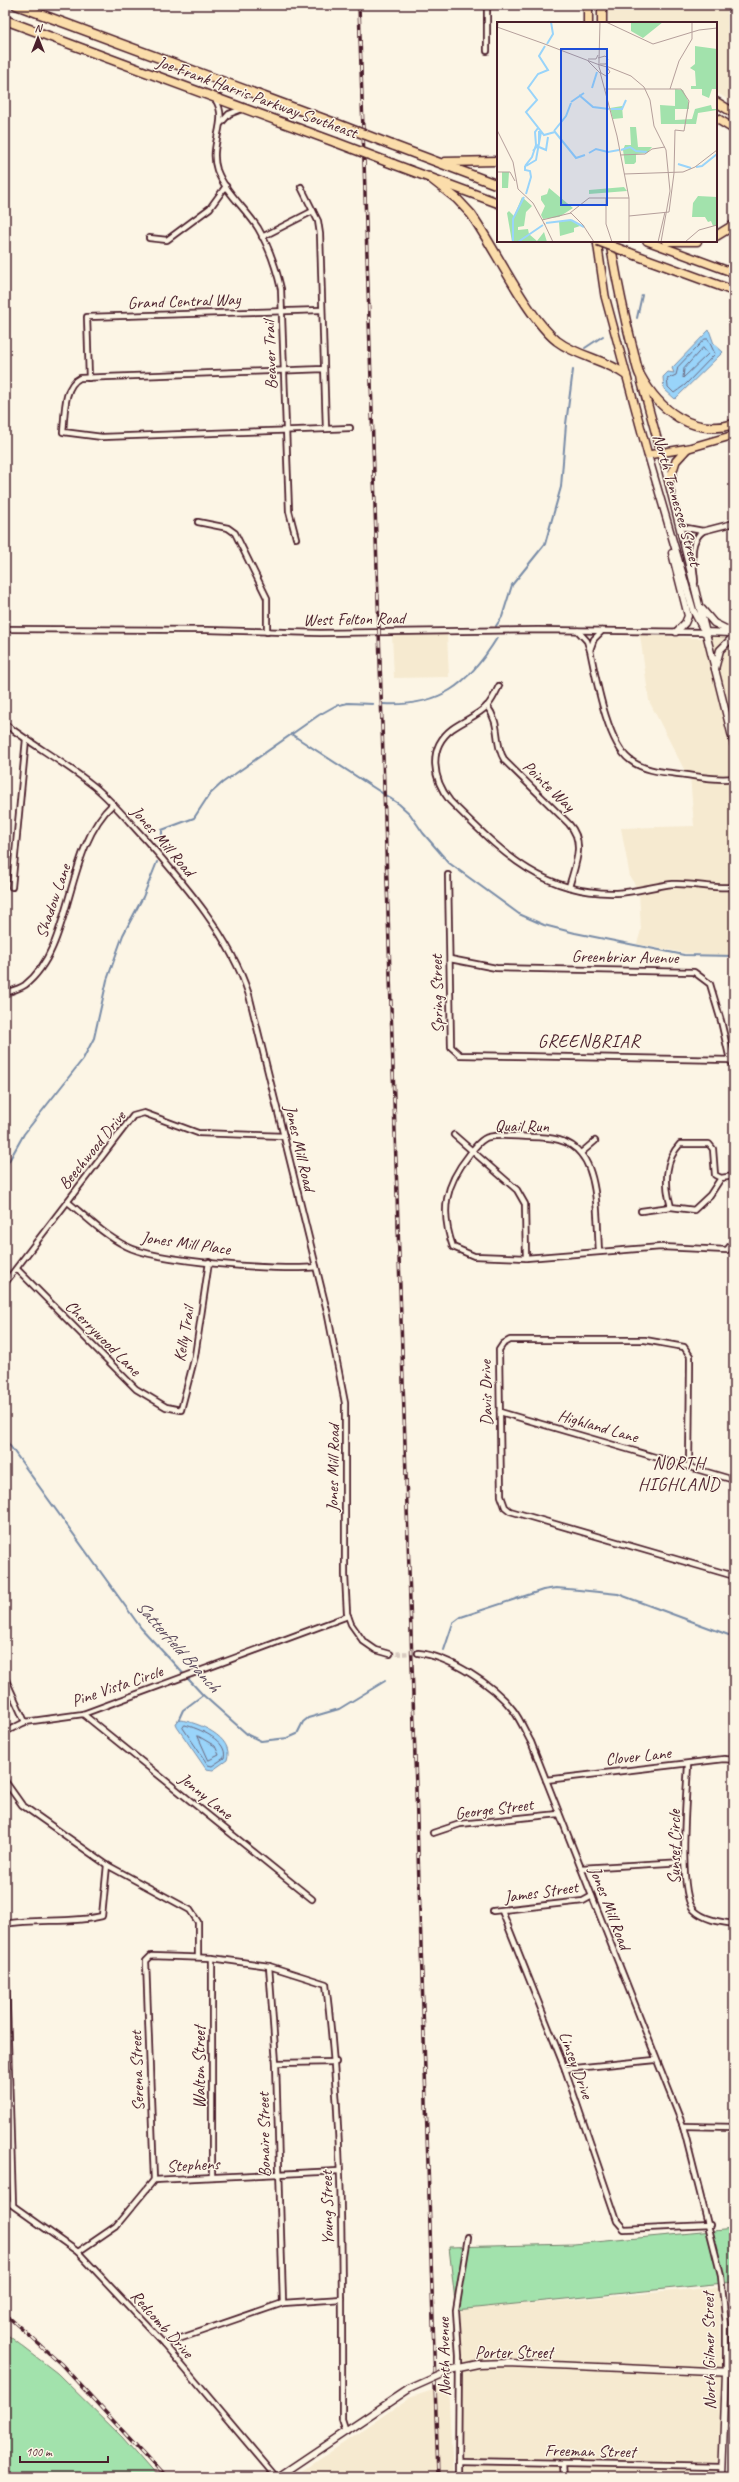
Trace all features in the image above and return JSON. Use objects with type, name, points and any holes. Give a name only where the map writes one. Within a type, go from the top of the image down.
[{"type":"highway","name":"Joe Frank Harris Parkway Southeast","points":[[16,5],[497,185]]},
{"type":"highway","points":[[588,5],[588,22]]},
{"type":"highway","points":[[602,5],[602,22]]},
{"type":"highway","name":"Joe Frank Harris Parkway Southeast","points":[[5,20],[497,203]]},
{"type":"highway","points":[[717,103],[734,113]]},
{"type":"highway","points":[[717,108],[734,117]]},
{"type":"highway","points":[[717,119],[734,129]]},
{"type":"highway","points":[[434,161],[461,163],[497,161]]},
{"type":"highway","points":[[429,177],[457,198],[471,214],[523,297],[547,331],[567,347],[592,359],[611,365],[626,375]]},
{"type":"highway","points":[[717,235],[734,225]]},
{"type":"highway","points":[[600,242],[734,291]]},
{"type":"highway","points":[[610,242],[622,306],[640,374],[662,405],[680,419],[693,425],[707,428],[734,424]]},
{"type":"main road","name":"North Tennessee Street","points":[[597,242],[605,296],[626,375],[671,538],[693,610],[704,632]]},
{"type":"main road","points":[[650,242],[734,273]]},
{"type":"main road","points":[[640,374],[661,453]]},
{"type":"main road","points":[[648,455],[689,448],[734,435]]},
{"type":"main road","points":[[669,483],[676,461],[689,448]]},
{"type":"main road","name":"North Tennessee Street","points":[[661,453],[696,586],[704,632],[734,745]]},
{"type":"main road","points":[[671,538],[674,565],[688,616],[686,624],[676,632]]},
{"type":"main road","points":[[701,609],[714,623],[734,634]]},
{"type":"main road","points":[[704,632],[734,634]]},
{"type":"main road","points":[[714,670],[720,650],[734,634]]},
{"type":"main road","name":"Porter Street","points":[[277,2477],[409,2389],[456,2369],[478,2364],[508,2363],[734,2374]]},
{"type":"main road","name":"North Gilmer Street","points":[[722,2477],[726,2373]]},
{"type":"street","points":[[487,5],[487,51]]},
{"type":"street","name":"Beaver Trail","points":[[214,97],[221,111],[220,125],[215,140],[214,157],[217,171],[262,237],[275,264],[281,289],[288,511],[296,538]]},
{"type":"street","points":[[220,125],[229,114],[244,108]]},
{"type":"street","points":[[149,238],[167,240],[210,208],[226,186]]},
{"type":"street","points":[[301,187],[313,211],[320,234],[326,429]]},
{"type":"street","points":[[262,237],[313,211]]},
{"type":"street","name":"Grand Central Way","points":[[89,378],[87,317],[322,310]]},
{"type":"street","points":[[324,369],[80,378],[71,384],[63,432],[102,437],[350,428]]},
{"type":"street","points":[[198,522],[228,528],[235,533],[267,598],[267,632]]},
{"type":"street","points":[[681,527],[703,531],[734,522]]},
{"type":"street","points":[[696,586],[692,546],[695,539],[703,531]]},
{"type":"street","name":"West Felton Road","points":[[5,629],[267,632],[704,632]]},
{"type":"street","points":[[578,631],[587,641],[590,650],[613,738],[630,761],[645,768],[662,771],[716,779],[734,778]]},
{"type":"street","points":[[590,650],[594,639],[602,631]]},
{"type":"street","points":[[499,686],[488,706],[451,730],[439,745],[435,768],[442,791],[514,861],[538,876],[569,888],[592,892],[615,893],[675,884],[734,887]]},
{"type":"street","name":"Pointe Way","points":[[488,706],[497,723],[500,750],[505,761],[568,824],[577,835],[579,849],[569,888]]},
{"type":"street","name":"Jones Mill Road","points":[[5,724],[94,787],[113,804],[187,889],[236,962],[250,995],[316,1267],[345,1403],[345,1568],[348,1616],[356,1632],[367,1644],[376,1650],[390,1654]]},
{"type":"street","points":[[12,888],[26,739]]},
{"type":"street","name":"Shadow Lane","points":[[5,993],[23,986],[46,961],[95,824],[113,804]]},
{"type":"street","name":"Spring Street","points":[[448,875],[451,1047],[460,1055],[730,1060]]},
{"type":"street","name":"Greenbriar Avenue","points":[[450,959],[496,968],[694,972],[710,984],[721,1020],[730,1060],[734,1066]]},
{"type":"street","name":"Beechwood Drive","points":[[5,1283],[133,1116],[140,1113],[198,1133],[284,1136]]},
{"type":"street","points":[[454,1135],[517,1190],[525,1204],[526,1258]]},
{"type":"street","name":"Quail Run","points":[[599,1251],[592,1172],[581,1153],[566,1142],[546,1137],[488,1137],[472,1150],[455,1172],[446,1195],[446,1227],[453,1247],[474,1256],[526,1258],[599,1251],[661,1248],[727,1250],[734,1241]]},
{"type":"street","points":[[581,1153],[595,1141]]},
{"type":"street","points":[[671,1207],[667,1175],[670,1160],[680,1144],[709,1144],[713,1149],[715,1175],[721,1178],[734,1176]]},
{"type":"street","points":[[641,1211],[671,1207],[694,1210],[710,1195],[721,1178]]},
{"type":"street","name":"Jones Mill Place","points":[[68,1202],[111,1237],[126,1246],[153,1255],[209,1262],[316,1267]]},
{"type":"street","name":"Kelly Trail","points":[[181,1410],[200,1328],[209,1262]]},
{"type":"street","name":"Cherrywood Lane","points":[[17,1269],[136,1390],[166,1406],[181,1410]]},
{"type":"street","name":"Davis Drive","points":[[689,1466],[690,1367],[688,1350],[679,1345],[645,1340],[510,1340],[503,1344],[499,1350],[501,1496],[505,1507],[510,1511],[734,1576]]},
{"type":"street","name":"Highland Lane","points":[[500,1412],[734,1480]]},
{"type":"street","name":"Pine Vista Circle","points":[[5,1732],[26,1722],[84,1714],[348,1616]]},
{"type":"street","name":"Jones Mill Road","points":[[418,1653],[438,1658],[471,1675],[503,1699],[516,1714],[531,1742],[655,2060],[683,2126],[710,2225]]},
{"type":"street","points":[[5,1678],[26,1722]]},
{"type":"street","name":"Jenny Lane","points":[[84,1714],[312,1899]]},
{"type":"street","name":"Clover Lane","points":[[546,1780],[724,1759],[734,1760]]},
{"type":"street","name":"Sunset Circle","points":[[688,1764],[684,1862],[688,1899],[693,1909],[701,1915],[734,1924]]},
{"type":"street","points":[[5,1781],[22,1805],[107,1865],[190,1910],[198,1922],[198,1957],[269,1966]]},
{"type":"street","name":"George Street","points":[[433,1833],[460,1824],[559,1814]]},
{"type":"street","points":[[581,1868],[684,1862]]},
{"type":"street","points":[[5,1924],[22,1921],[85,1920],[102,1916],[107,1865]]},
{"type":"street","name":"James Street","points":[[493,1911],[583,1901],[592,1896]]},
{"type":"street","name":"Linsey Drive","points":[[502,1911],[565,2069],[617,2221],[624,2229],[710,2225]]},
{"type":"street","points":[[5,1944],[12,2205]]},
{"type":"street","name":"Serena Street","points":[[154,2180],[146,1961],[151,1956],[198,1957]]},
{"type":"street","name":"Walton Street","points":[[212,1958],[212,2176]]},
{"type":"street","name":"Young Street","points":[[269,1966],[326,1984],[336,2062],[340,2170],[342,2420],[346,2432]]},
{"type":"street","name":"Bonaire Street","points":[[269,1966],[276,2063],[278,2174],[283,2303]]},
{"type":"street","points":[[565,2069],[655,2060]]},
{"type":"street","points":[[276,2063],[336,2062]]},
{"type":"street","points":[[683,2126],[734,2127]]},
{"type":"street","name":"Stephens","points":[[78,2252],[116,2226],[154,2180],[340,2170]]},
{"type":"street","name":"Redcomb Drive","points":[[5,2200],[78,2252],[164,2344],[277,2477]]},
{"type":"street","name":"North Gilmer Street","points":[[710,2225],[724,2293],[726,2373]]},
{"type":"street","name":"North Avenue","points":[[458,2477],[456,2310],[468,2237]]},
{"type":"street","points":[[164,2344],[283,2303],[342,2299]]},
{"type":"street","name":"Freeman Street","points":[[458,2461],[722,2466]]},
{"type":"street","points":[[563,2464],[564,2477]]},
{"type":"shaded area","points":[[608,5],[734,5],[734,104],[717,93],[717,22],[609,22]]},
{"type":"shaded area","points":[[447,634],[449,677],[394,678],[392,635]]},
{"type":"shaded area","points":[[640,635],[696,638],[734,636],[734,956],[685,953],[637,944],[641,930],[639,891],[630,877],[621,828],[694,826],[690,775],[687,775],[649,701]]},
{"type":"shaded area","points":[[5,2061],[9,2202],[5,2200]]},
{"type":"shaded area","points":[[719,2287],[724,2422],[722,2477],[458,2477],[456,2310]]},
{"type":"shaded area","points":[[448,2385],[453,2477],[294,2477],[409,2398]]},
{"type":"green space","points":[[734,2229],[734,2282],[456,2310],[449,2247],[574,2244]]},
{"type":"green space","points":[[5,2333],[57,2373],[122,2437],[157,2477],[5,2477]]},
{"type":"water","points":[[709,330],[714,344],[723,352],[675,399],[664,389],[663,377],[668,372],[674,373],[672,368]]},
{"type":"water","points":[[180,1720],[196,1724],[213,1732],[225,1744],[228,1752],[227,1760],[213,1770],[206,1769],[177,1727],[176,1723]]},
{"type":"waterway","points":[[637,318],[642,295]]},
{"type":"waterway","points":[[585,348],[603,336]]},
{"type":"waterway","points":[[496,626],[502,617],[512,585],[545,544],[561,487],[566,424],[573,370]]},
{"type":"waterway","points":[[383,704],[421,702],[450,690],[475,669],[497,638]]},
{"type":"waterway","points":[[162,848],[162,830],[194,818],[209,795],[222,783],[319,715],[335,706],[348,703],[373,704]]},
{"type":"waterway","points":[[291,734],[399,804],[410,814],[423,833],[449,863],[519,914],[544,925],[575,933],[684,955],[734,956]]},
{"type":"waterway","points":[[5,1168],[24,1134],[83,1059],[94,1038],[107,980],[123,935],[143,897],[157,862]]},
{"type":"waterway","name":"Satterfield Branch","points":[[5,1439],[141,1628],[203,1695],[248,1735],[261,1741],[288,1738],[297,1734],[303,1722],[308,1718],[339,1709],[385,1681]]},
{"type":"waterway","name":"Satterfield Branch","points":[[444,1650],[453,1623],[461,1617],[543,1590],[556,1588],[618,1594],[734,1637]]},
{"type":"waterway","points":[[178,1721],[183,1710],[203,1695]]},
{"type":"tunnel","points":[[390,1654],[418,1653]]},
{"type":"railway","points":[[359,5],[438,2477]]},
{"type":"railway","points":[[5,2314],[61,2364],[165,2477]]},
{"type":"district","name":"GREENBRIAR","points":[[589,1041]]},
{"type":"district","name":"NORTH HIGHLAND","points":[[679,1473]]}]
